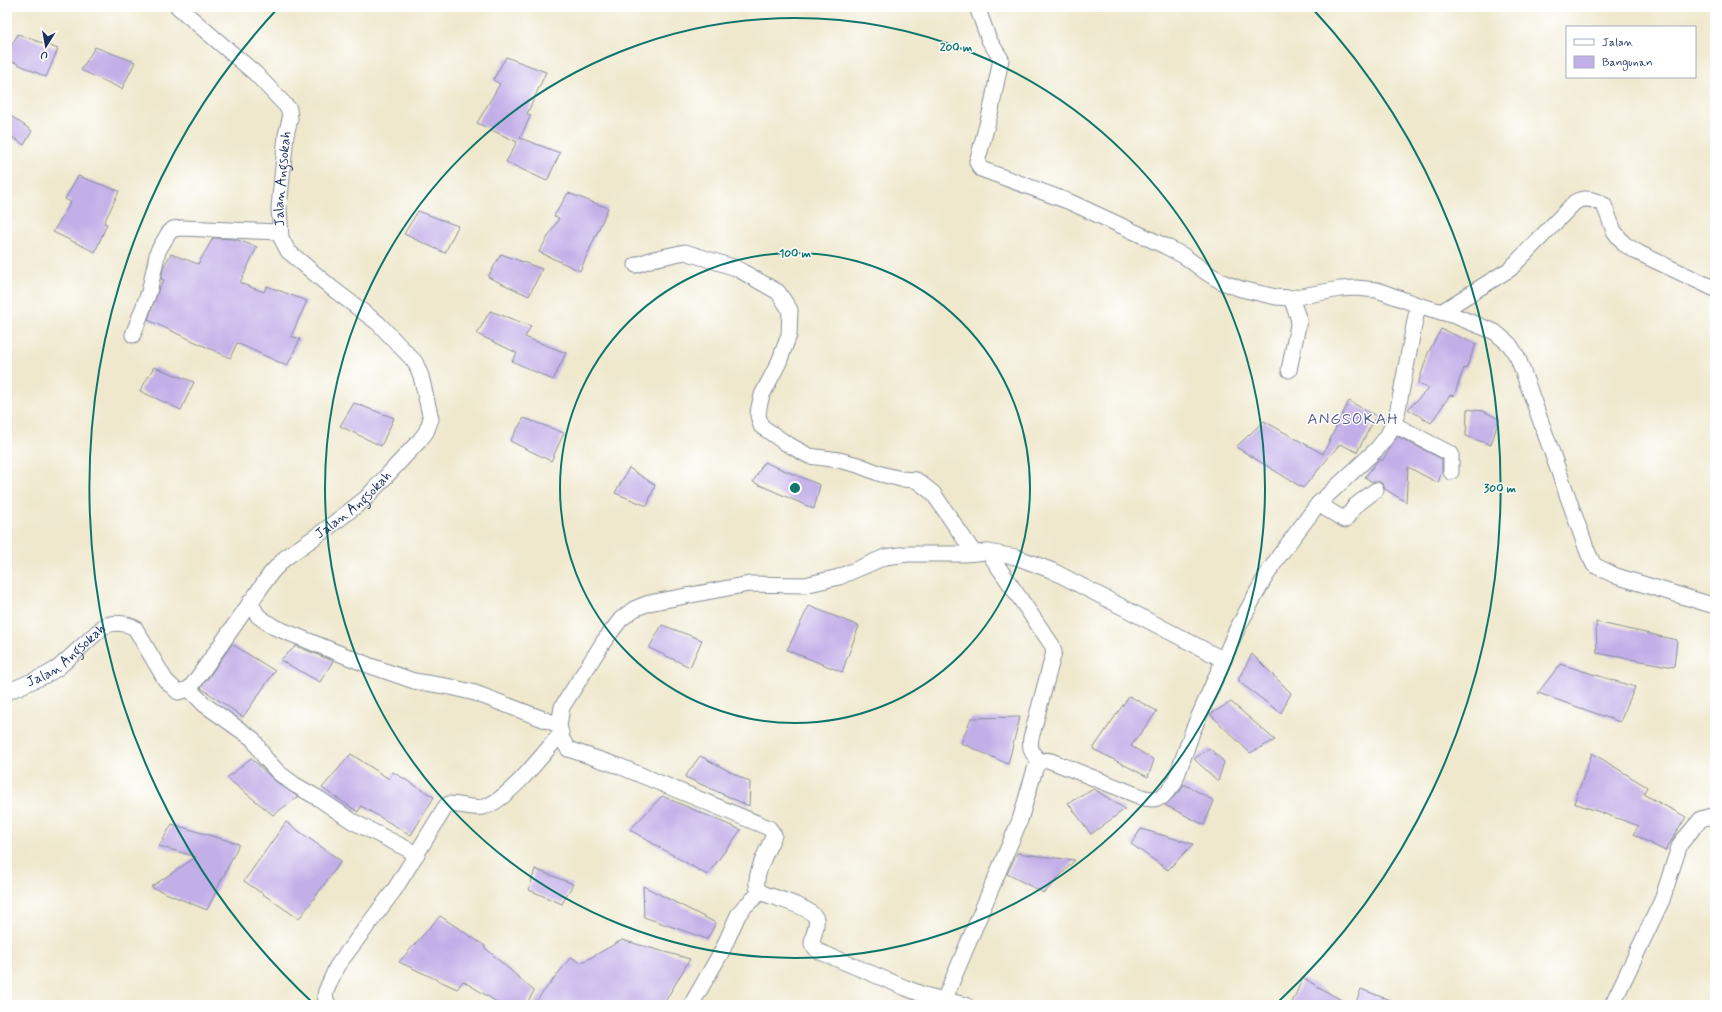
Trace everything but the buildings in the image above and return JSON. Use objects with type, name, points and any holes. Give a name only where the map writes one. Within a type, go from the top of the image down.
[{"type":"street","name":"Jalan Angsokah","points":[[7,692],[46,675],[58,668],[103,627],[112,623],[129,625],[135,628],[171,687],[178,692],[189,689],[271,573],[285,558],[325,530],[365,499],[420,440],[426,432],[430,419],[421,376],[415,362],[378,323],[333,289],[288,251],[281,238],[279,208],[286,136],[290,119],[289,109],[256,74],[178,7]]},
{"type":"street","points":[[977,7],[989,40],[1001,58],[992,110],[977,162],[981,170],[1070,202],[1184,256],[1206,273],[1222,282],[1257,294],[1291,298],[1340,289],[1356,288],[1377,290],[1418,305],[1455,316],[1494,332],[1510,345],[1518,358],[1588,553],[1594,565],[1616,576],[1715,606]]},
{"type":"street","points":[[1441,312],[1510,269],[1575,202],[1581,199],[1596,201],[1604,205],[1614,231],[1624,244],[1639,253],[1715,289]]},
{"type":"street","points":[[132,335],[149,292],[158,251],[168,234],[173,230],[182,228],[280,232]]},
{"type":"street","points":[[636,265],[653,259],[686,252],[736,268],[778,292],[790,310],[788,335],[779,362],[762,395],[758,407],[758,416],[761,426],[784,442],[809,456],[839,460],[901,480],[916,480],[933,493],[1052,644],[1054,652],[1031,738],[1030,747],[1033,754],[1040,761]]},
{"type":"street","points":[[1289,370],[1299,320],[1291,298]]},
{"type":"street","points":[[943,1002],[1020,820],[1035,768],[1040,761],[1051,761],[1144,798],[1153,799],[1162,797],[1174,784],[1193,730],[1236,631],[1263,582],[1279,556],[1318,504],[1377,449],[1388,435],[1397,414],[1418,305]]},
{"type":"street","points":[[1463,331],[1494,332]]},
{"type":"street","points":[[1393,424],[1451,454],[1451,472]]},
{"type":"street","points":[[1318,504],[1345,520],[1355,506],[1376,490]]},
{"type":"street","points":[[966,1005],[943,1002],[820,952],[812,944],[816,920],[814,915],[799,906],[761,892],[757,883],[757,878],[774,835],[769,828],[619,766],[568,749],[564,745],[560,729],[562,707],[604,641],[621,618],[634,609],[649,603],[749,584],[805,585],[839,577],[885,557],[908,554],[981,552],[1016,557],[1053,570],[1224,660]]},
{"type":"street","points":[[250,602],[258,616],[274,627],[368,666],[414,680],[475,693],[560,729]]},
{"type":"street","points":[[189,689],[206,705],[253,739],[265,758],[279,774],[352,821],[417,854]]},
{"type":"street","points":[[328,1005],[325,996],[326,991],[338,966],[395,889],[446,806],[449,804],[484,807],[503,796],[535,763],[560,729]]},
{"type":"street","points":[[1612,1005],[1662,900],[1680,844],[1701,819],[1715,815]]},
{"type":"street","points":[[691,1005],[722,951],[738,915],[744,907],[761,892]]},
{"type":"district","name":"ANGSOKAH","points":[[1353,419]]}]
